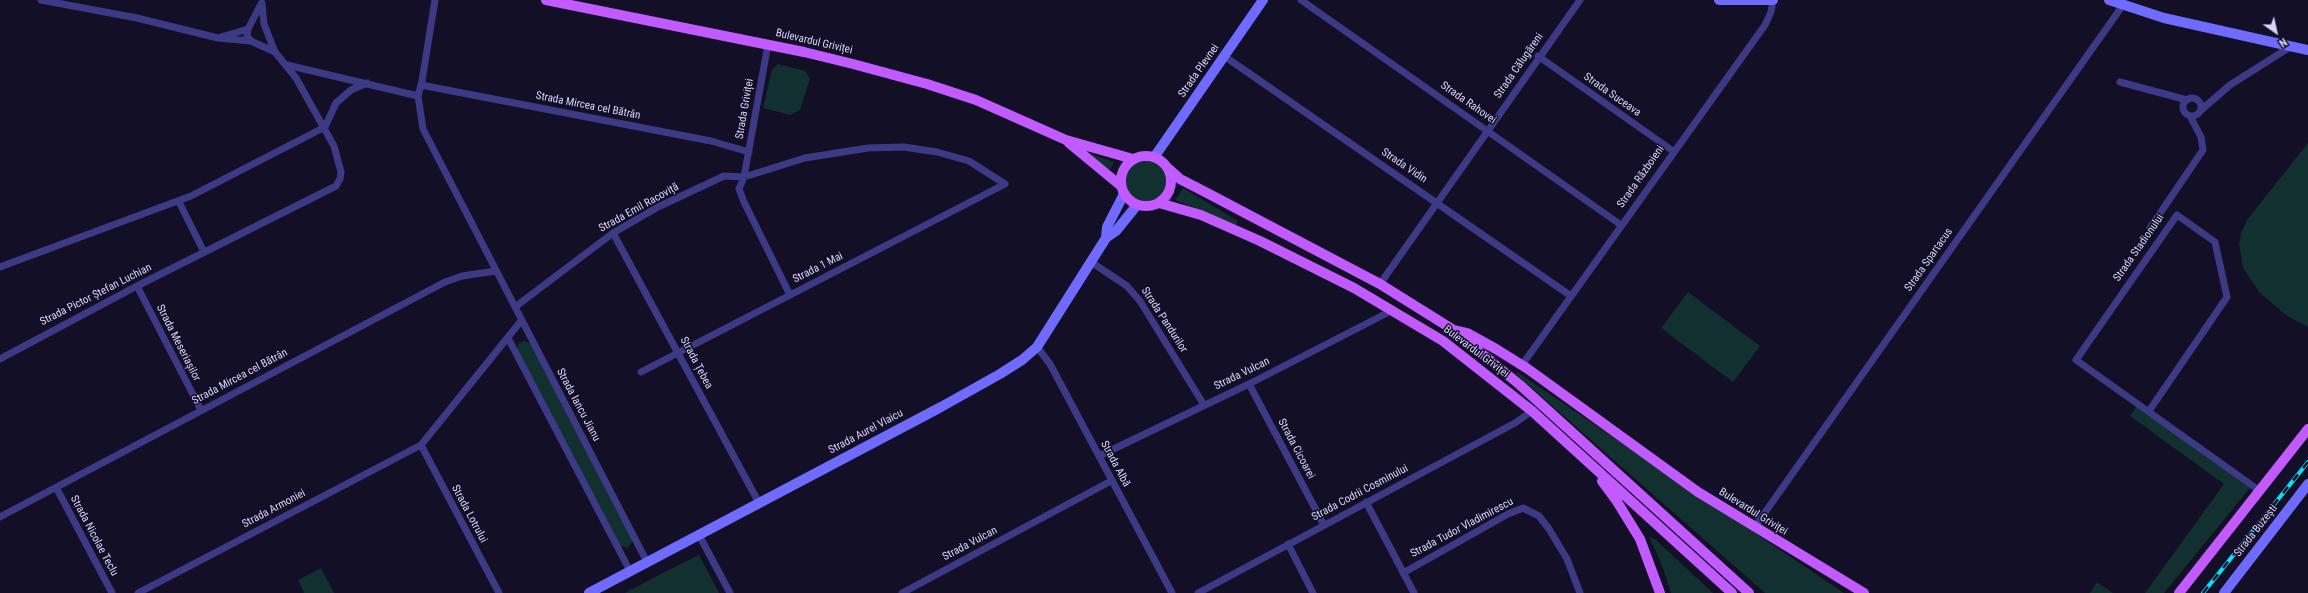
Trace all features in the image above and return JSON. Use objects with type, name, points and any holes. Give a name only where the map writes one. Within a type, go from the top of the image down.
[{"type":"main road","name":"Bulevardul Griviței","points":[[546,0],[768,44],[853,64],[927,84],[982,103],[1066,140],[1133,159]]},
{"type":"main road","name":"Strada Plevnei","points":[[1155,156],[1263,0]]},
{"type":"main road","points":[[1719,0],[1773,0]]},
{"type":"main road","points":[[2109,0],[2164,18],[2308,50]]},
{"type":"main road","name":"Bulevardul Griviței","points":[[1066,140],[1123,190]]},
{"type":"main road","points":[[1144,155],[1155,156],[1164,162],[1169,169],[1172,184],[1165,198],[1159,203],[1148,206],[1137,205],[1123,190],[1123,171],[1133,159],[1144,155]]},
{"type":"main road","name":"Bulevardul Griviței","points":[[1169,169],[1180,178],[1205,192],[1380,284],[1452,329],[1520,385],[1749,593]]},
{"type":"main road","name":"Strada Aurel Vlaicu","points":[[1106,238],[1107,227],[1123,190]]},
{"type":"main road","name":"Bulevardul Griviței","points":[[1159,203],[1201,215],[1237,230],[1393,310],[1443,341],[1532,411],[1732,593]]},
{"type":"main road","name":"Strada Aurel Vlaicu","points":[[589,593],[1000,374],[1022,360],[1037,347],[1106,238],[1116,231],[1137,205]]},
{"type":"main road","name":"Bulevardul Griviței","points":[[1452,329],[1467,333],[1522,365],[1698,492],[1754,528],[1864,593]]},
{"type":"main road","points":[[2179,593],[2308,429]]},
{"type":"main road","points":[[1582,456],[1629,520],[1646,553],[1660,593]]},
{"type":"main road","name":"Strada Buzești","points":[[2224,593],[2308,484]]},
{"type":"street","points":[[41,0],[137,18],[218,38],[263,42],[268,36]]},
{"type":"street","points":[[287,65],[418,96],[435,0]]},
{"type":"street","name":"Strada Rahovei","points":[[1301,0],[1621,225]]},
{"type":"street","name":"Strada Călugăreni","points":[[1380,284],[1538,56],[1580,0]]},
{"type":"street","name":"Strada Războieni","points":[[1522,365],[1673,151],[1765,25],[1771,12],[1773,0]]},
{"type":"street","points":[[262,2],[264,24],[268,30],[268,36],[275,52]]},
{"type":"street","points":[[262,2],[247,36],[253,42],[275,52]]},
{"type":"street","name":"Strada Spartacus","points":[[1754,528],[2123,5]]},
{"type":"street","points":[[218,38],[250,27],[257,22],[264,24]]},
{"type":"street","name":"Strada Griviței","points":[[744,177],[768,44]]},
{"type":"street","points":[[2190,116],[2196,115],[2230,85],[2290,47]]},
{"type":"street","name":"Strada Pictor Ștefan Luchian","points":[[0,359],[137,286],[336,186],[340,179],[341,172],[338,156],[325,127],[287,65],[275,52]]},
{"type":"street","name":"Strada Vidin","points":[[1224,56],[1571,296]]},
{"type":"street","name":"Strada Suceava","points":[[1538,56],[1673,151]]},
{"type":"street","points":[[2120,82],[2187,100],[2192,99],[2197,101],[2200,105],[2200,111]]},
{"type":"street","points":[[0,267],[179,202],[325,127],[336,103],[351,90],[367,83]]},
{"type":"street","name":"Strada Mircea cel Bătrân","points":[[421,85],[711,141],[749,152]]},
{"type":"street","name":"Strada Iancu Jianu","points":[[418,96],[423,129],[647,562]]},
{"type":"street","points":[[2150,228],[2203,150],[2201,137],[2190,116],[2184,111],[2184,105],[2187,100]]},
{"type":"street","name":"Strada Emil Racoviță","points":[[515,307],[613,233],[658,207],[724,176],[744,177],[805,158],[868,148],[904,147],[931,150],[969,161],[1005,184]]},
{"type":"street","points":[[744,177],[740,189],[744,202],[790,295]]},
{"type":"street","name":"Strada 1 Mai","points":[[641,372],[1005,184]]},
{"type":"street","points":[[179,202],[204,252]]},
{"type":"street","name":"Strada Stadionului","points":[[2149,410],[2227,296],[2215,242],[2177,216],[2076,360],[2149,410],[2260,491]]},
{"type":"street","name":"Strada Țebea","points":[[613,233],[759,503]]},
{"type":"street","name":"Strada Pandurilor","points":[[1091,262],[1128,286],[1140,301],[1204,405]]},
{"type":"street","name":"Strada Mircea cel Bătrân","points":[[0,517],[57,489],[201,410],[445,282],[462,276],[496,271]]},
{"type":"street","name":"Strada Meseriașilor","points":[[137,286],[201,410]]},
{"type":"street","name":"Strada Vulcan","points":[[1098,456],[1249,384],[1393,310]]},
{"type":"street","points":[[421,445],[521,321]]},
{"type":"street","points":[[508,338],[630,571]]},
{"type":"street","name":"Strada Albă","points":[[1037,347],[1050,364],[1172,593]]},
{"type":"street","name":"Strada Cicoarei","points":[[1249,384],[1324,525]]},
{"type":"street","name":"Strada Codrii Cosminului","points":[[1198,593],[1532,411]]},
{"type":"street","name":"Strada Armoniei","points":[[138,593],[421,445]]},
{"type":"street","name":"Strada Lotrului","points":[[421,445],[499,593]]},
{"type":"street","name":"Strada Vulcan","points":[[902,593],[1111,481]]},
{"type":"street","name":"Strada Nicolae Teclu","points":[[57,489],[112,593]]},
{"type":"street","points":[[1366,502],[1414,593]]},
{"type":"street","name":"Strada Tudor Vladimirescu","points":[[1403,573],[1508,514],[1523,508],[1539,516],[1549,529],[1567,559],[1580,593]]},
{"type":"street","points":[[699,535],[730,593]]},
{"type":"street","points":[[1288,544],[1313,593]]},
{"type":"green space","points":[[778,64],[805,71],[810,79],[800,110],[790,115],[763,108],[772,70]]},
{"type":"green space","points":[[2308,143],[2308,327],[2287,316],[2260,293],[2243,268],[2239,245],[2241,233],[2247,220]]},
{"type":"green space","points":[[1087,153],[1114,162],[1110,170]]},
{"type":"green space","points":[[1146,161],[1154,163],[1160,167],[1164,173],[1166,181],[1164,189],[1160,195],[1154,199],[1146,201],[1138,199],[1132,195],[1128,189],[1126,181],[1128,173],[1132,167],[1138,163]]},
{"type":"green space","points":[[1183,188],[1238,221],[1236,225],[1175,200]]},
{"type":"green space","points":[[1688,292],[1760,346],[1733,382],[1661,328]]},
{"type":"green space","points":[[524,341],[531,343],[632,539],[632,542],[628,548],[620,546],[517,350],[518,344]]},
{"type":"green space","points":[[1517,372],[1844,593],[1765,593],[1516,374]]},
{"type":"green space","points":[[2137,406],[2250,488],[2164,593],[2145,593],[2224,484],[2130,416]]},
{"type":"green space","points":[[1649,536],[1656,540],[1713,593],[1671,593],[1663,568]]},
{"type":"green space","points":[[699,555],[719,593],[625,593],[655,577]]},
{"type":"green space","points":[[321,568],[334,593],[304,593],[298,580]]},
{"type":"green space","points":[[2097,582],[2113,593],[2090,593]]},
{"type":"railway","points":[[2203,593],[2308,462]]}]
